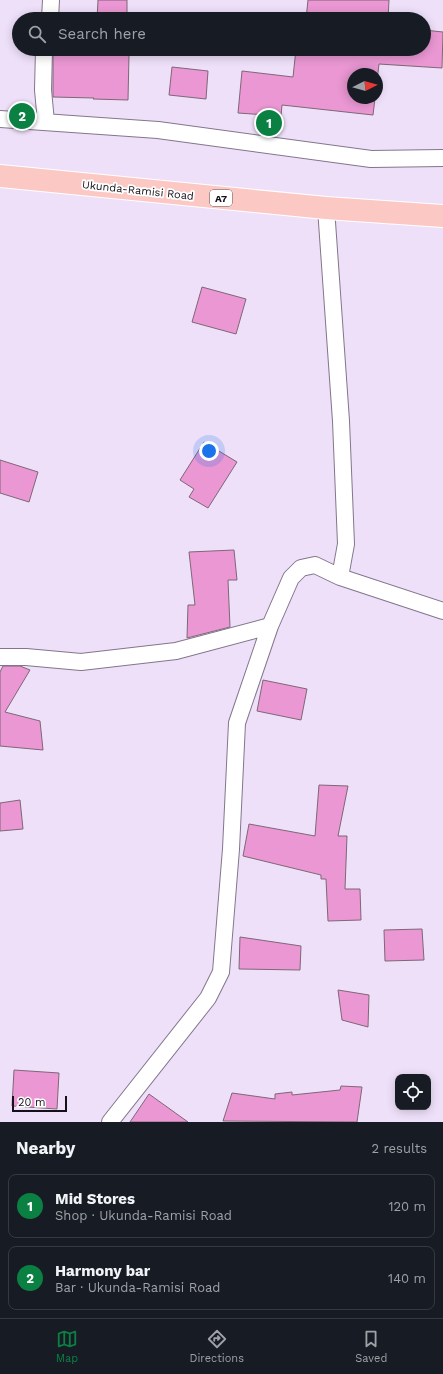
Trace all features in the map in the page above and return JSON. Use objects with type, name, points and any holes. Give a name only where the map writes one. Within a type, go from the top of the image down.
[{"type":"highway","name":"Ukunda-Ramisi Road","points":[[0,176],[326,208],[443,216]]},
{"type":"street","points":[[50,12],[51,0]]},
{"type":"street","points":[[43,56],[42,90],[46,122]]},
{"type":"street","points":[[0,119],[158,130],[371,159],[443,158]]},
{"type":"street","points":[[326,208],[341,421],[346,544],[340,577]]},
{"type":"street","points":[[110,1122],[208,998],[221,972],[231,849],[237,724],[270,626],[291,578],[301,568],[315,565],[340,577],[443,611]]},
{"type":"street","points":[[0,657],[26,657],[89,662],[176,651],[270,626]]},
{"type":"building","points":[[98,0],[127,0],[127,12],[97,12]]},
{"type":"building","points":[[308,0],[389,0],[388,12],[307,12]]},
{"type":"building","points":[[431,31],[443,32],[442,68],[379,64],[379,68],[347,68],[347,104],[374,104],[373,115],[282,105],[281,116],[238,113],[242,71],[293,77],[295,56],[431,56]]},
{"type":"building","points":[[53,56],[129,56],[128,100],[53,97]]},
{"type":"building","points":[[172,67],[208,71],[206,99],[169,95]]},
{"type":"building","points":[[202,287],[246,299],[236,334],[192,322]]},
{"type":"building","points":[[204,442],[237,462],[208,508],[189,497],[194,489],[180,480]]},
{"type":"building","points":[[0,460],[38,472],[29,502],[0,493]]},
{"type":"building","points":[[234,550],[237,580],[228,580],[230,627],[187,638],[188,605],[195,605],[189,552]]},
{"type":"building","points":[[3,666],[20,666],[30,670],[5,712],[40,721],[43,750],[0,746],[0,672]]},
{"type":"building","points":[[263,680],[307,689],[301,720],[257,711]]},
{"type":"building","points":[[319,785],[348,786],[338,836],[347,836],[345,889],[360,889],[361,920],[328,921],[326,879],[321,879],[321,875],[243,856],[249,824],[315,836]]},
{"type":"building","points":[[20,800],[23,829],[0,831],[0,803]]},
{"type":"building","points":[[422,929],[424,960],[385,961],[384,930]]},
{"type":"building","points":[[240,937],[301,946],[300,970],[239,969]]},
{"type":"building","points":[[338,990],[369,995],[368,1027],[342,1020]]},
{"type":"building","points":[[14,1070],[59,1073],[57,1109],[12,1106]]},
{"type":"building","points":[[341,1086],[362,1087],[357,1122],[223,1121],[232,1093],[275,1099],[275,1094],[292,1092],[292,1095],[340,1090]]},
{"type":"building","points":[[149,1094],[188,1122],[130,1122]]},
{"type":"place","name":"Harmony bar","points":[[22,116]]},
{"type":"place","name":"Mid Stores","points":[[269,123]]}]
